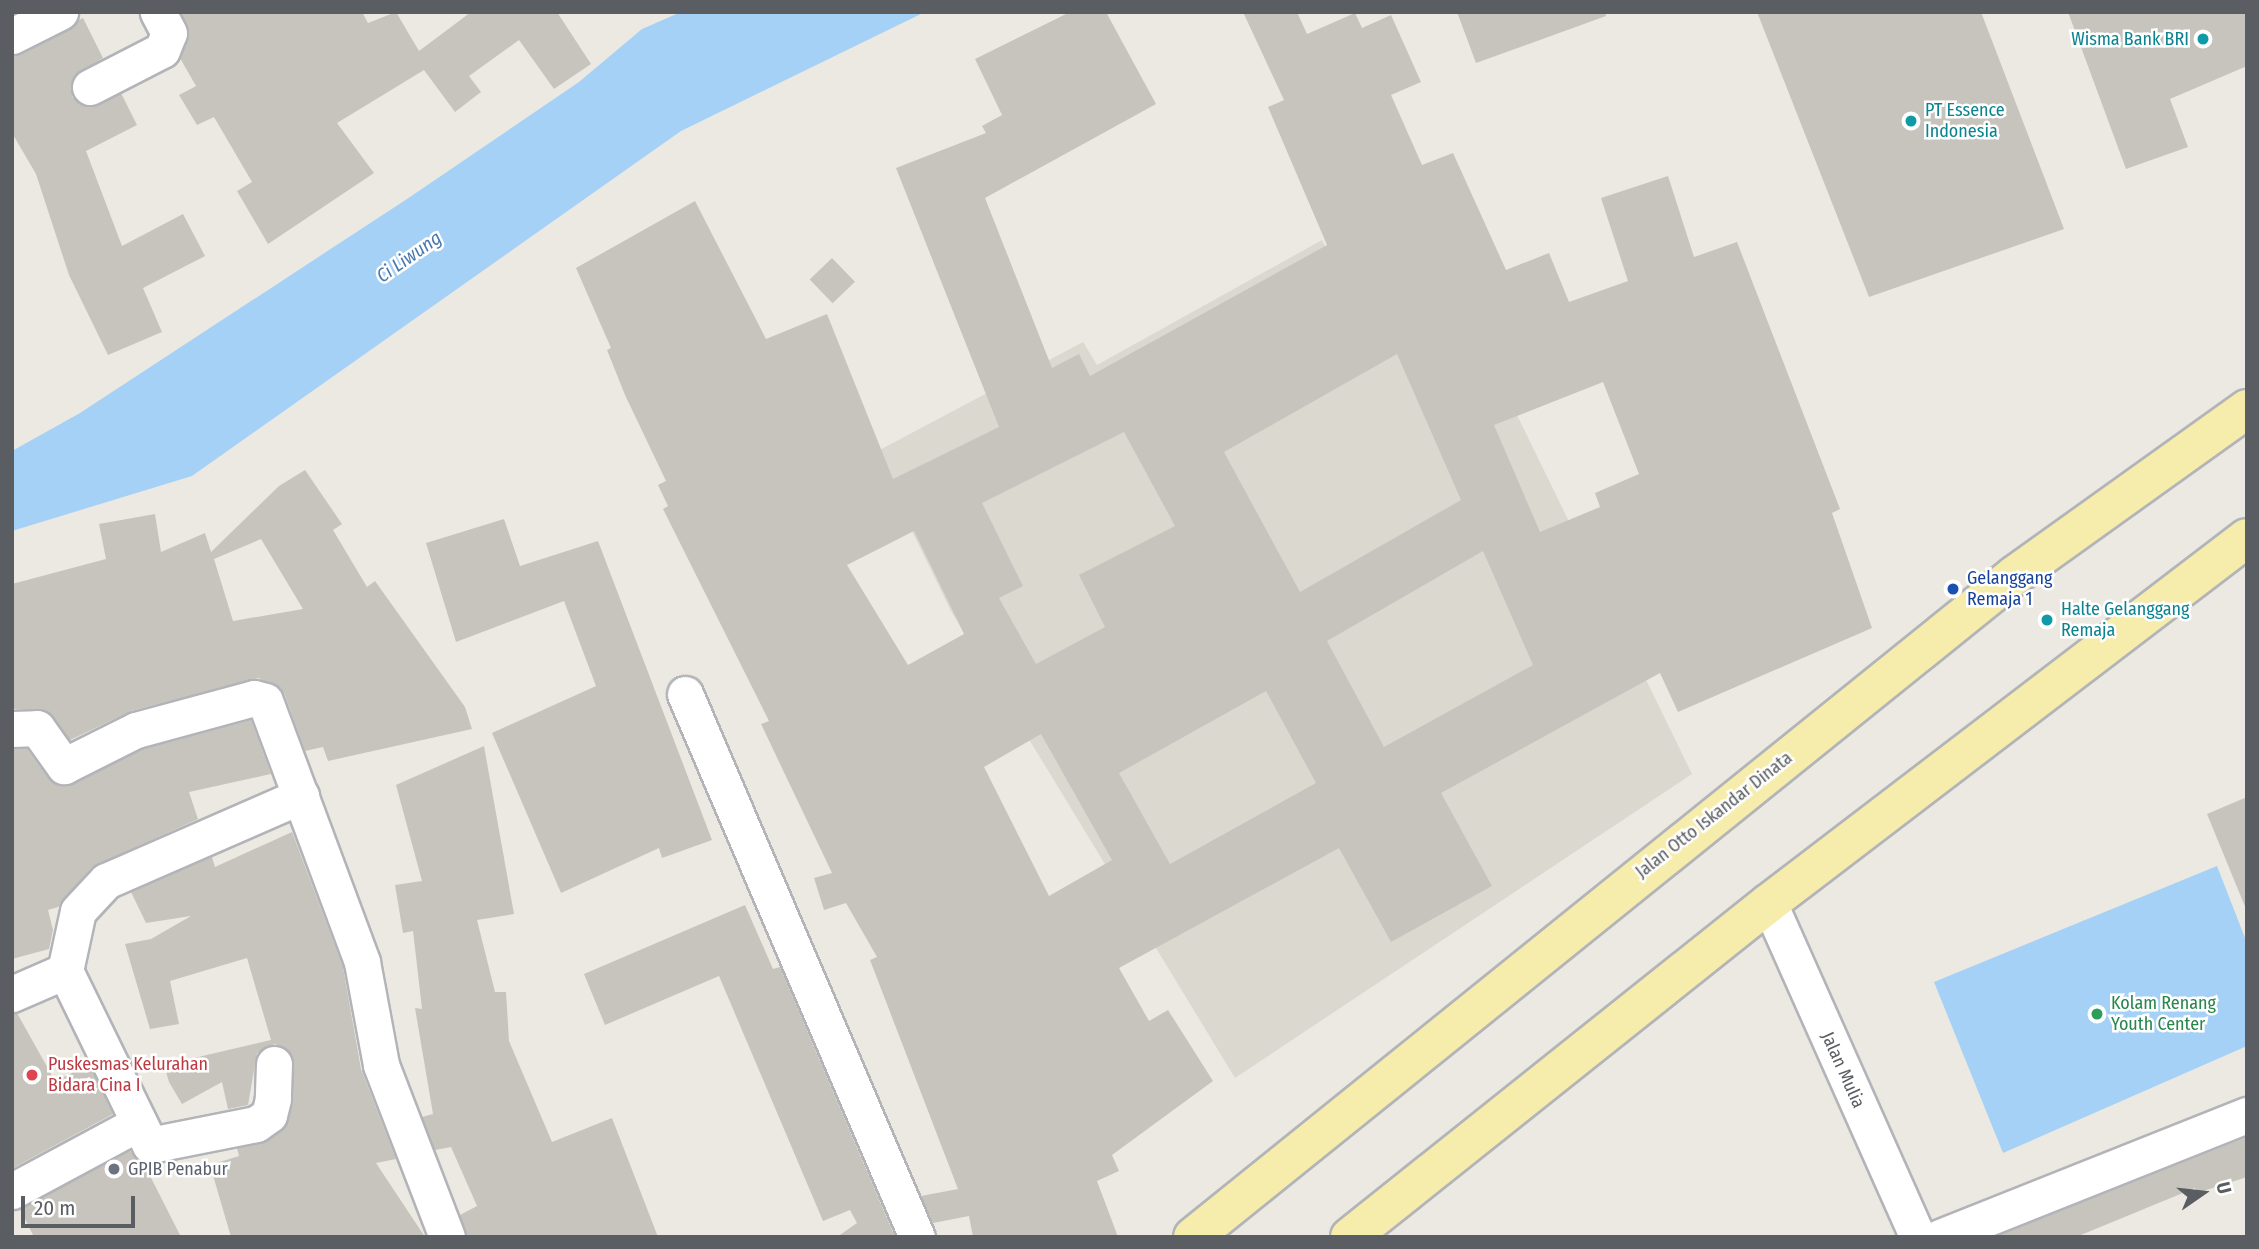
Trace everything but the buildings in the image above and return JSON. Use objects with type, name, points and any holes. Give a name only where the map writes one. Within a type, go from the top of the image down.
[{"type":"main road","name":"Jalan Otto Iskandar Dinata","points":[[1193,1237],[2015,575],[2247,410]]},
{"type":"main road","points":[[1350,1237],[1769,903],[2247,538]]},
{"type":"street","points":[[12,36],[60,12]]},
{"type":"street","points":[[90,87],[162,50],[169,33],[158,12]]},
{"type":"street","points":[[685,694],[917,1237]]},
{"type":"street","points":[[12,729],[37,728],[64,766],[136,730],[262,699],[362,962],[381,1066],[447,1237]]},
{"type":"street","points":[[274,1064],[269,1115],[256,1124],[161,1147],[150,1145],[65,971],[78,911],[107,881],[301,796]]},
{"type":"street","name":"Jalan Mulia","points":[[1769,903],[1918,1237]]},
{"type":"street","points":[[12,994],[65,971]]},
{"type":"street","points":[[1940,1237],[2247,1115]]},
{"type":"street","points":[[12,1191],[139,1123]]},
{"type":"shaded area","points":[[1421,218],[1692,774],[1235,1078],[951,611],[874,453],[1083,342],[1097,365],[1322,240],[1333,261]]},
{"type":"water","name":"Ci Liwung","points":[[681,12],[925,12],[681,131],[192,476],[12,531],[12,451],[80,413],[407,199],[579,82],[642,29]]},
{"type":"water","name":"Kolam Renang Youth Center","points":[[2217,866],[2247,943],[2247,1046],[2003,1153],[1934,982]]},
{"type":"place","name":"Wisma Bank BRI","points":[[2203,39]]},
{"type":"place","name":"PT Essence Indonesia","points":[[1911,121]]},
{"type":"place","name":"Gelanggang Remaja 1","points":[[1953,589]]},
{"type":"place","name":"Halte Gelanggang Remaja","points":[[2047,620]]},
{"type":"place","name":"Kolam Renang Youth Center","points":[[2097,1014]]},
{"type":"place","name":"Puskesmas Kelurahan Bidara Cina I","points":[[32,1075]]},
{"type":"place","name":"GPIB Penabur","points":[[114,1169]]}]
